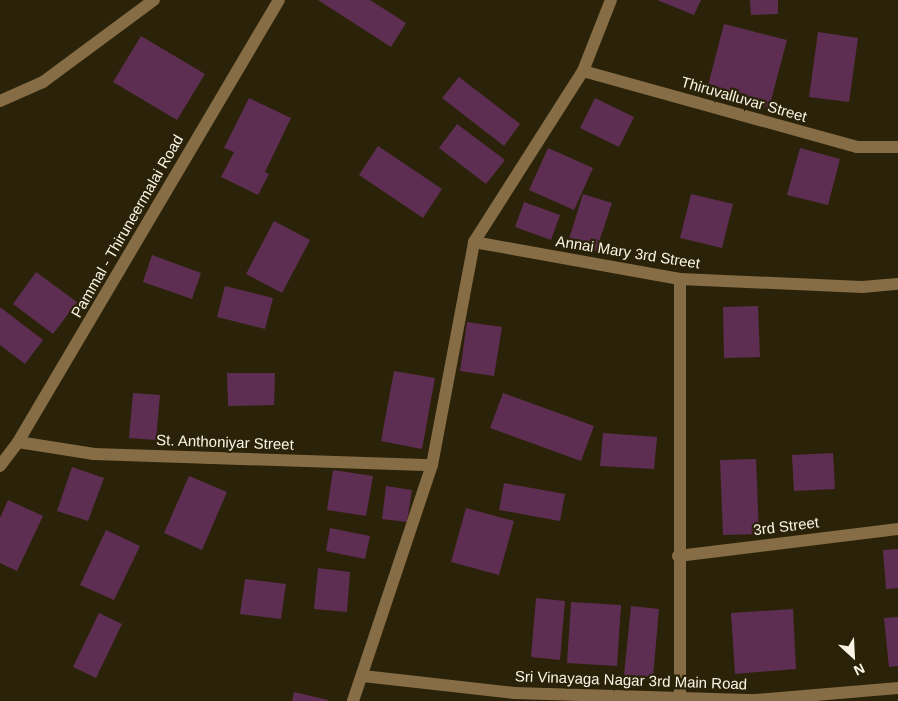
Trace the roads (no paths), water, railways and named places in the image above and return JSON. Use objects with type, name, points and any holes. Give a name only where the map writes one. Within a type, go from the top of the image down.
[{"type":"street","points":[[0,101],[43,82],[154,0]]},
{"type":"street","name":"Pammal - Thiruneermalai Road","points":[[0,466],[18,442],[279,0]]},
{"type":"street","points":[[353,701],[363,676],[432,465],[474,242],[583,71],[611,0]]},
{"type":"street","name":"Thiruvalluvar Street","points":[[583,71],[857,147],[898,147]]},
{"type":"street","name":"Annai Mary 3rd Street","points":[[474,242],[680,279],[862,286],[898,284]]},
{"type":"street","points":[[680,279],[678,556],[680,698]]},
{"type":"street","name":"St. Anthoniyar Street","points":[[18,442],[94,454],[432,465]]},
{"type":"street","name":"3rd Street","points":[[678,556],[898,529]]},
{"type":"street","name":"Sri Vinayaga Nagar 3rd Main Road","points":[[363,676],[514,693],[756,700],[898,688]]}]
